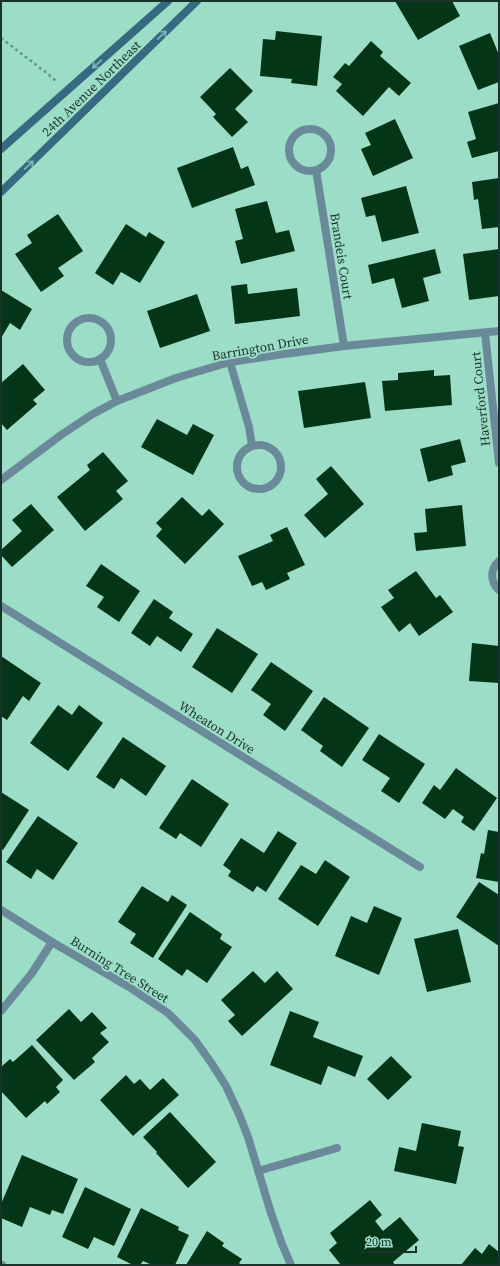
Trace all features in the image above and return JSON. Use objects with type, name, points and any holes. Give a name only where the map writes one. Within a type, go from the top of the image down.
[{"type":"street","name":"24th Avenue Northeast","points":[[1,148],[168,1]]},
{"type":"street","name":"24th Avenue Northeast","points":[[1,192],[197,1]]},
{"type":"street","points":[[308,129],[321,132],[327,138],[330,146],[330,156],[326,164],[316,170],[307,171],[295,165],[289,151],[290,143],[295,136],[308,129]]},
{"type":"street","name":"Brandeis Court","points":[[316,170],[344,346]]},
{"type":"street","points":[[90,318],[98,320],[107,327],[111,342],[107,352],[100,358],[94,361],[78,359],[70,350],[67,339],[69,331],[76,322],[81,319],[90,318]]},
{"type":"street","name":"Barrington Drive","points":[[1,485],[4,479],[28,459],[91,415],[117,401],[176,378],[230,362],[344,346],[499,331]]},
{"type":"street","name":"Haverford Court","points":[[485,333],[499,463]]},
{"type":"street","points":[[100,358],[117,401]]},
{"type":"street","points":[[230,362],[250,427],[252,446]]},
{"type":"street","points":[[264,445],[269,447],[278,456],[281,463],[281,472],[277,480],[270,486],[263,489],[250,487],[242,480],[237,470],[238,461],[244,451],[252,446],[264,445]]},
{"type":"street","points":[[499,561],[494,567],[492,573],[493,580],[499,590]]},
{"type":"street","name":"Wheaton Drive","points":[[1,606],[420,867]]},
{"type":"street","name":"Burning Tree Street","points":[[1,910],[52,942],[129,986],[168,1013],[195,1040],[226,1086],[248,1137],[280,1238],[291,1265]]},
{"type":"street","points":[[1,1011],[32,973],[52,942]]},
{"type":"street","points":[[258,1171],[336,1148]]},
{"type":"path","points":[[1,38],[48,74],[66,91]]},
{"type":"building","points":[[395,1],[452,1],[460,16],[418,40]]},
{"type":"building","points":[[276,31],[322,36],[317,86],[291,83],[292,79],[260,76],[263,39],[275,40]]},
{"type":"building","points":[[490,33],[499,55],[499,82],[478,90],[459,46]]},
{"type":"building","points":[[371,41],[383,52],[380,56],[411,83],[399,96],[389,87],[363,116],[336,91],[342,84],[333,77],[345,63],[349,66]]},
{"type":"building","points":[[230,68],[253,91],[235,109],[248,122],[232,137],[213,117],[216,114],[200,97]]},
{"type":"building","points":[[499,103],[499,151],[472,158],[467,142],[476,139],[468,112]]},
{"type":"building","points":[[395,119],[413,158],[373,176],[361,149],[371,145],[365,133]]},
{"type":"building","points":[[233,147],[241,169],[248,166],[255,185],[192,208],[177,168]]},
{"type":"building","points":[[499,178],[499,227],[482,229],[478,199],[474,200],[472,182]]},
{"type":"building","points":[[406,186],[419,233],[382,242],[375,215],[366,217],[361,198]]},
{"type":"building","points":[[267,201],[276,233],[289,230],[295,251],[241,264],[235,241],[243,239],[235,209]]},
{"type":"building","points":[[58,214],[83,251],[58,268],[64,276],[41,292],[15,254],[32,243],[27,235]]},
{"type":"building","points":[[126,224],[146,237],[149,232],[165,242],[140,283],[121,272],[113,285],[95,273]]},
{"type":"building","points":[[435,249],[441,273],[423,278],[429,301],[402,308],[394,278],[372,284],[368,265]]},
{"type":"building","points":[[499,249],[499,296],[469,300],[463,254]]},
{"type":"building","points":[[247,284],[248,294],[297,288],[300,316],[235,324],[231,286]]},
{"type":"building","points":[[1,290],[32,309],[20,330],[10,323],[1,338]]},
{"type":"building","points":[[197,294],[210,331],[160,348],[147,311]]},
{"type":"building","points":[[23,364],[45,390],[33,400],[37,404],[7,430],[1,423],[1,383]]},
{"type":"building","points":[[434,370],[434,376],[450,375],[452,405],[385,411],[382,381],[398,380],[398,373]]},
{"type":"building","points":[[365,382],[371,418],[304,428],[298,391]]},
{"type":"building","points":[[157,419],[187,435],[193,424],[214,435],[193,475],[141,447]]},
{"type":"building","points":[[460,439],[466,462],[451,466],[453,475],[428,482],[420,449]]},
{"type":"building","points":[[103,452],[128,481],[116,491],[123,499],[85,531],[57,497],[90,470],[87,465]]},
{"type":"building","points":[[331,466],[364,504],[325,538],[304,515],[328,494],[316,479]]},
{"type":"building","points":[[182,497],[202,516],[209,509],[224,524],[185,564],[156,536],[162,529],[156,523]]},
{"type":"building","points":[[31,504],[54,530],[12,567],[1,555],[1,550],[22,531],[12,520]]},
{"type":"building","points":[[462,505],[466,546],[416,551],[414,533],[427,532],[425,509]]},
{"type":"building","points":[[287,527],[305,565],[287,573],[290,579],[266,590],[262,582],[252,586],[238,556],[273,541],[270,535]]},
{"type":"building","points":[[101,564],[140,591],[119,622],[97,607],[104,597],[86,586]]},
{"type":"building","points":[[416,571],[436,598],[440,595],[453,612],[419,636],[410,623],[399,632],[381,607],[394,598],[388,590]]},
{"type":"building","points":[[154,599],[173,612],[169,618],[193,634],[181,652],[157,636],[150,646],[131,633]]},
{"type":"building","points":[[217,628],[258,654],[232,693],[192,667]]},
{"type":"building","points":[[472,643],[499,646],[499,683],[469,681]]},
{"type":"building","points":[[1,656],[41,683],[29,701],[23,696],[7,720],[1,716]]},
{"type":"building","points":[[271,662],[313,691],[285,731],[263,715],[271,704],[251,690]]},
{"type":"building","points":[[324,697],[369,728],[342,767],[320,751],[323,746],[301,730]]},
{"type":"building","points":[[58,705],[72,715],[79,705],[103,723],[68,771],[30,743]]},
{"type":"building","points":[[379,734],[425,764],[399,803],[381,791],[390,778],[362,760]]},
{"type":"building","points":[[123,737],[166,766],[146,796],[121,778],[114,789],[96,777]]},
{"type":"building","points":[[456,768],[497,798],[474,831],[461,822],[464,817],[453,809],[445,819],[422,803],[434,785],[440,790]]},
{"type":"building","points":[[192,779],[229,804],[201,847],[180,833],[176,839],[159,828]]},
{"type":"building","points":[[1,792],[29,810],[3,850],[1,849]]},
{"type":"building","points":[[38,816],[78,843],[53,880],[37,869],[31,879],[6,862]]},
{"type":"building","points":[[488,830],[499,832],[499,882],[476,878],[481,853],[484,854]]},
{"type":"building","points":[[278,831],[297,843],[266,892],[257,886],[253,892],[228,876],[231,871],[223,865],[241,838],[264,853]]},
{"type":"building","points":[[325,860],[350,877],[318,926],[278,899],[301,865],[316,874]]},
{"type":"building","points":[[479,882],[499,895],[499,946],[456,917]]},
{"type":"building","points":[[142,886],[168,902],[172,895],[187,905],[153,958],[130,943],[136,934],[118,922]]},
{"type":"building","points":[[374,906],[402,918],[379,975],[335,956],[351,916],[367,923]]},
{"type":"building","points":[[190,912],[222,934],[220,939],[232,947],[207,983],[187,969],[182,976],[158,959]]},
{"type":"building","points":[[458,929],[471,982],[427,992],[414,939]]},
{"type":"building","points":[[253,971],[265,983],[277,971],[293,989],[242,1036],[228,1021],[235,1015],[221,1000]]},
{"type":"building","points":[[69,1009],[81,1022],[92,1012],[107,1028],[100,1033],[109,1042],[92,1058],[95,1062],[74,1080],[36,1040]]},
{"type":"building","points":[[290,1011],[319,1022],[313,1037],[363,1056],[355,1077],[328,1066],[321,1085],[270,1065]]},
{"type":"building","points":[[32,1045],[63,1080],[56,1087],[60,1092],[47,1104],[45,1101],[26,1118],[1,1091],[1,1067],[10,1059],[13,1062]]},
{"type":"building","points":[[391,1056],[412,1077],[388,1100],[367,1079]]},
{"type":"building","points":[[126,1075],[134,1084],[140,1079],[150,1090],[163,1078],[179,1095],[133,1136],[100,1100]]},
{"type":"building","points":[[170,1112],[216,1162],[188,1188],[143,1137]]},
{"type":"building","points":[[422,1123],[461,1131],[458,1146],[464,1147],[456,1184],[394,1171],[399,1147],[416,1151]]},
{"type":"building","points":[[22,1155],[78,1179],[63,1214],[52,1210],[50,1215],[30,1207],[22,1227],[1,1218],[1,1204]]},
{"type":"building","points":[[85,1187],[131,1209],[114,1246],[94,1237],[88,1249],[62,1237]]},
{"type":"building","points":[[370,1200],[382,1215],[375,1221],[383,1231],[400,1217],[419,1240],[393,1262],[395,1265],[341,1265],[329,1250],[337,1243],[330,1233]]},
{"type":"building","points":[[141,1208],[179,1227],[178,1230],[189,1235],[175,1265],[152,1265],[143,1261],[140,1265],[133,1265],[117,1257]]},
{"type":"building","points":[[207,1231],[224,1243],[222,1246],[242,1259],[239,1263],[242,1265],[186,1265]]},
{"type":"building","points":[[489,1244],[499,1252],[499,1265],[461,1265],[475,1248],[482,1254]]}]
